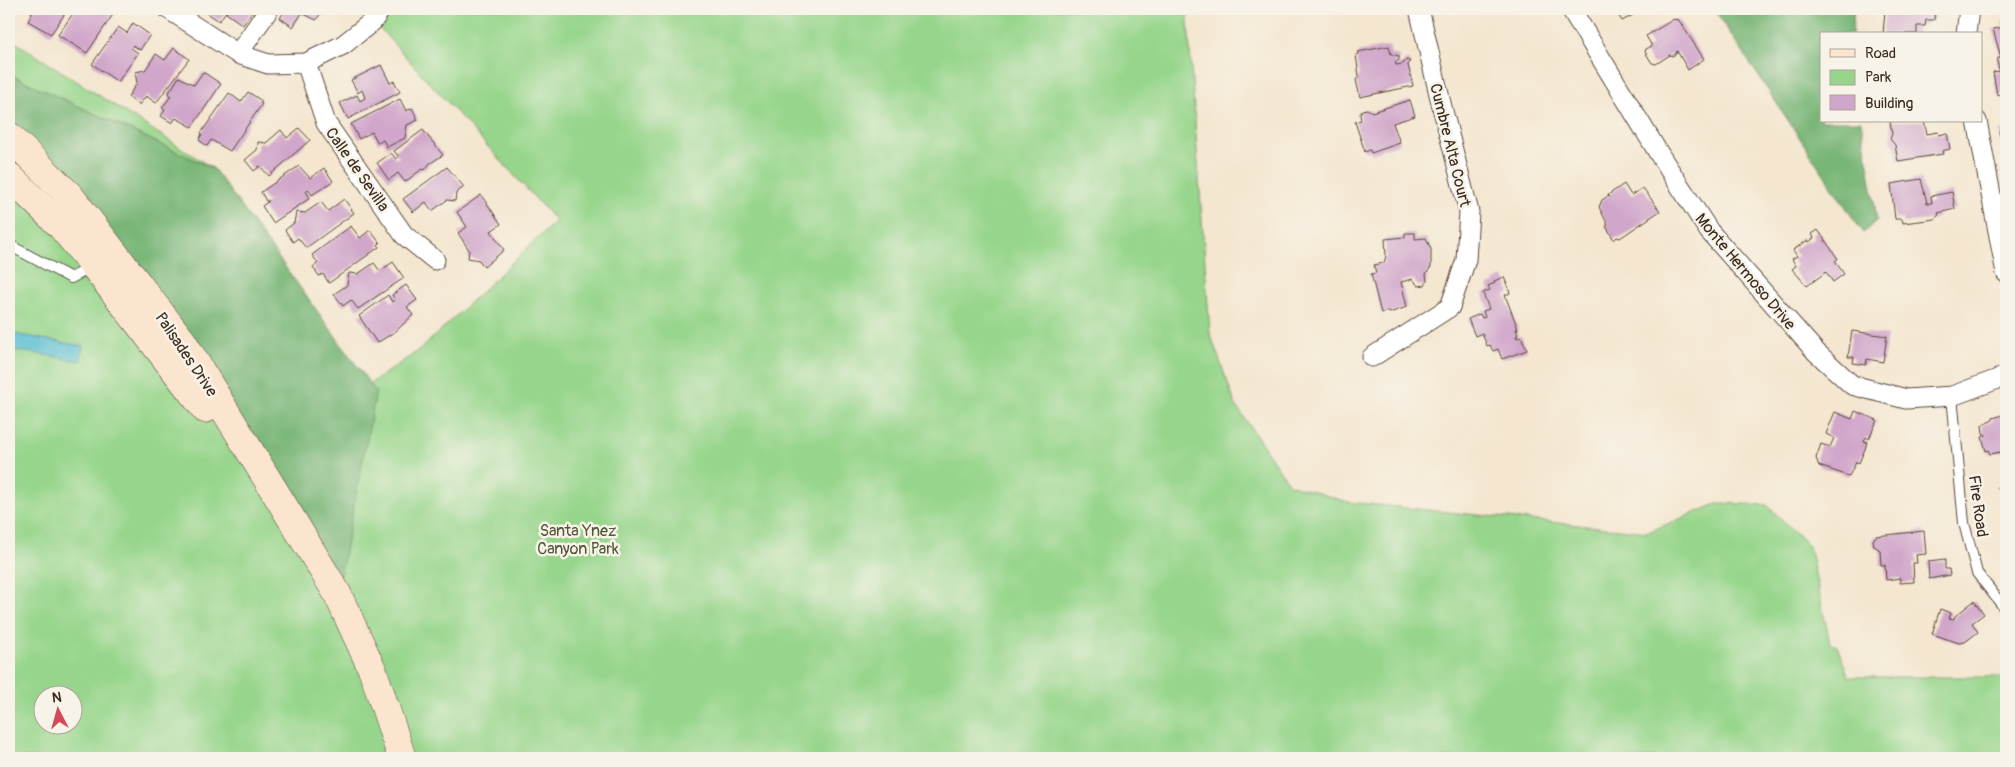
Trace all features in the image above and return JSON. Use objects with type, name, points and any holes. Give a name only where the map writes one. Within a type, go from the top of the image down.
[{"type":"street","points":[[168,9],[238,54],[268,64],[306,63],[344,45],[373,21],[381,9]]},
{"type":"street","points":[[238,54],[269,9]]},
{"type":"street","name":"Cumbre Alta Court","points":[[1372,357],[1450,308],[1466,260],[1469,212],[1419,9]]},
{"type":"street","name":"Monte Hermoso Drive","points":[[1571,9],[1660,158],[1709,231],[1816,352],[1852,385],[1906,399],[1952,396],[2006,376]]},
{"type":"street","points":[[1966,32],[1969,9]]},
{"type":"street","name":"Calle de Sevilla","points":[[306,63],[326,124],[404,235],[435,260]]},
{"type":"street","points":[[1976,122],[2006,273]]},
{"type":"street","name":"Palisades Drive","points":[[9,136],[70,196],[183,342],[336,593],[373,671],[402,758]]},
{"type":"street","name":"Palisades Drive","points":[[9,176],[62,227],[196,395],[336,593]]},
{"type":"lane","points":[[9,244],[71,278],[94,266]]},
{"type":"lane","name":"Fire Road","points":[[1952,396],[1966,531],[1977,573],[2006,610]]},
{"type":"green space","name":"Santa Ynez Canyon Park","points":[[381,9],[1187,9],[1210,333],[1235,404],[1289,484],[1348,502],[1648,532],[1719,503],[1767,505],[1809,546],[1830,644],[1837,646],[1849,677],[2006,677],[2006,758],[9,758],[9,136],[269,452],[421,349],[556,221],[373,21]]},
{"type":"green space","points":[[1714,9],[1854,9],[1852,32],[1820,32],[1820,122],[1861,122],[1877,220],[1863,233]]},
{"type":"green space","points":[[9,38],[214,169],[9,74]]},
{"type":"green space","points":[[9,74],[214,169],[376,392],[337,593],[247,445],[9,136]]},
{"type":"water","points":[[9,333],[83,346],[80,361],[9,349]]},
{"type":"building","points":[[31,9],[68,9],[51,34],[28,21],[32,14]]},
{"type":"building","points":[[76,9],[84,9],[90,13],[93,9],[116,10],[87,53],[58,35]]},
{"type":"building","points":[[201,9],[228,9],[219,21]]},
{"type":"building","points":[[230,9],[254,9],[243,25],[226,13]]},
{"type":"building","points":[[286,9],[324,9],[316,20],[302,13],[293,27],[280,18]]},
{"type":"building","points":[[1614,9],[1644,9],[1622,21]]},
{"type":"building","points":[[1880,9],[1935,9],[1934,20],[1926,20],[1925,26],[1917,26],[1917,32],[1883,32],[1885,11]]},
{"type":"building","points":[[1674,19],[1678,19],[1704,59],[1688,70],[1677,51],[1676,54],[1670,55],[1656,64],[1652,63],[1645,52],[1646,49],[1652,46],[1646,36]]},
{"type":"building","points":[[2006,20],[2006,93],[1997,95],[1993,72],[2000,71],[1997,63],[1998,58],[2001,58],[1993,29],[2005,27],[2002,23]]},
{"type":"building","points":[[133,23],[150,35],[140,50],[133,45],[131,48],[138,53],[118,82],[92,64],[118,27],[127,33]]},
{"type":"building","points":[[1389,46],[1391,54],[1399,56],[1399,60],[1395,62],[1396,65],[1403,64],[1406,60],[1410,61],[1408,65],[1413,86],[1360,97],[1356,80],[1359,76],[1356,55],[1359,54],[1358,52]]},
{"type":"building","points":[[174,48],[189,59],[156,103],[146,96],[139,105],[128,97],[137,83],[135,72],[145,70],[156,54],[165,60]]},
{"type":"building","points":[[381,65],[390,83],[394,81],[400,92],[348,119],[340,103],[357,95],[360,101],[365,98],[362,90],[358,93],[351,80]]},
{"type":"building","points":[[203,72],[221,84],[192,127],[176,118],[172,123],[161,116],[165,110],[162,108],[171,96],[168,94],[179,77],[194,85]]},
{"type":"building","points":[[248,92],[262,101],[260,103],[262,104],[230,151],[211,140],[207,146],[199,140],[201,133],[229,93],[241,102]]},
{"type":"building","points":[[400,99],[406,111],[412,108],[418,120],[407,125],[405,138],[387,147],[383,140],[378,143],[372,132],[359,139],[351,124]]},
{"type":"building","points":[[1410,100],[1415,116],[1393,123],[1400,143],[1371,153],[1370,150],[1365,152],[1355,122],[1361,120],[1360,114],[1362,110],[1367,109],[1372,112]]},
{"type":"building","points":[[1890,122],[1924,122],[1927,134],[1938,132],[1939,135],[1947,133],[1950,149],[1942,151],[1943,154],[1898,161],[1895,145],[1890,139],[1892,134]]},
{"type":"building","points":[[299,128],[310,140],[269,176],[260,166],[254,171],[245,160],[257,150],[258,142],[266,143],[281,130],[287,138]]},
{"type":"building","points":[[423,130],[443,155],[429,164],[425,170],[422,169],[405,182],[398,173],[389,180],[377,163],[391,153],[396,159],[399,157],[394,151]]},
{"type":"building","points":[[2006,130],[2006,153],[2004,153],[1999,131]]},
{"type":"building","points":[[299,166],[310,178],[324,168],[333,181],[312,195],[308,189],[306,191],[310,198],[273,223],[262,206],[269,201],[266,201],[261,192]]},
{"type":"building","points":[[447,167],[464,187],[456,193],[455,201],[447,200],[432,211],[426,202],[413,212],[403,199]]},
{"type":"building","points":[[1921,179],[1927,203],[1932,203],[1931,196],[1952,192],[1955,209],[1938,213],[1939,215],[1934,219],[1928,220],[1903,223],[1902,219],[1895,219],[1891,184]]},
{"type":"building","points":[[1624,184],[1631,195],[1643,188],[1660,211],[1620,238],[1617,237],[1614,240],[1599,207],[1602,200],[1608,196],[1610,197],[1608,195]]},
{"type":"building","points":[[481,195],[501,224],[491,231],[504,250],[484,267],[479,260],[468,258],[469,250],[458,233],[467,227],[457,212]]},
{"type":"building","points":[[344,199],[354,213],[306,248],[298,238],[293,242],[285,230],[294,223],[296,212],[305,213],[321,202],[328,211]]},
{"type":"building","points":[[351,226],[360,238],[370,230],[380,243],[379,247],[329,283],[323,274],[319,276],[313,267],[318,263],[312,255]]},
{"type":"building","points":[[1818,230],[1838,259],[1835,261],[1844,274],[1833,282],[1826,272],[1807,286],[1792,269],[1796,266],[1792,259],[1797,256],[1793,250],[1814,238],[1812,234]]},
{"type":"building","points":[[1405,233],[1415,233],[1415,239],[1426,238],[1431,249],[1431,267],[1426,274],[1427,281],[1425,285],[1418,286],[1413,279],[1401,282],[1407,307],[1389,313],[1389,311],[1381,313],[1371,274],[1376,273],[1374,265],[1384,263],[1386,256],[1385,239],[1405,237]]},
{"type":"building","points":[[393,262],[404,278],[358,309],[351,300],[343,306],[334,294],[347,285],[349,273],[358,274],[374,263],[380,271]]},
{"type":"building","points":[[1504,277],[1510,293],[1505,295],[1518,329],[1516,329],[1518,335],[1516,336],[1517,338],[1521,336],[1527,350],[1502,359],[1498,349],[1493,351],[1490,345],[1487,346],[1482,333],[1475,336],[1468,319],[1480,314],[1482,318],[1485,317],[1483,311],[1489,309],[1483,293],[1490,290],[1488,286],[1495,283],[1494,281]]},
{"type":"building","points":[[406,285],[417,300],[407,307],[413,315],[396,331],[377,343],[359,316],[388,295],[392,302],[395,299],[392,295]]},
{"type":"building","points":[[1852,331],[1887,336],[1883,362],[1867,359],[1866,365],[1853,363],[1854,357],[1848,357]]},
{"type":"building","points":[[1855,411],[1877,420],[1869,439],[1866,437],[1864,441],[1867,442],[1859,463],[1856,462],[1849,476],[1819,466],[1816,458],[1821,444],[1830,447],[1834,438],[1826,434],[1835,412],[1852,419]]},
{"type":"building","points":[[2006,414],[2006,451],[1990,454],[1988,450],[1986,451],[1982,437],[1986,436],[1983,434],[1982,425],[1993,420],[1993,418]]},
{"type":"building","points":[[2006,480],[2006,499],[1997,487]]},
{"type":"building","points":[[1924,531],[1926,554],[1916,555],[1917,563],[1913,563],[1914,582],[1900,583],[1900,578],[1886,580],[1885,565],[1881,565],[1880,550],[1874,546],[1873,540],[1876,536]]},
{"type":"building","points":[[1945,560],[1945,569],[1949,569],[1950,575],[1929,579],[1928,562]]},
{"type":"building","points":[[1974,601],[1984,614],[1972,623],[1978,632],[1965,642],[1959,643],[1932,634],[1940,609],[1951,613],[1949,618],[1954,619],[1955,616]]}]
